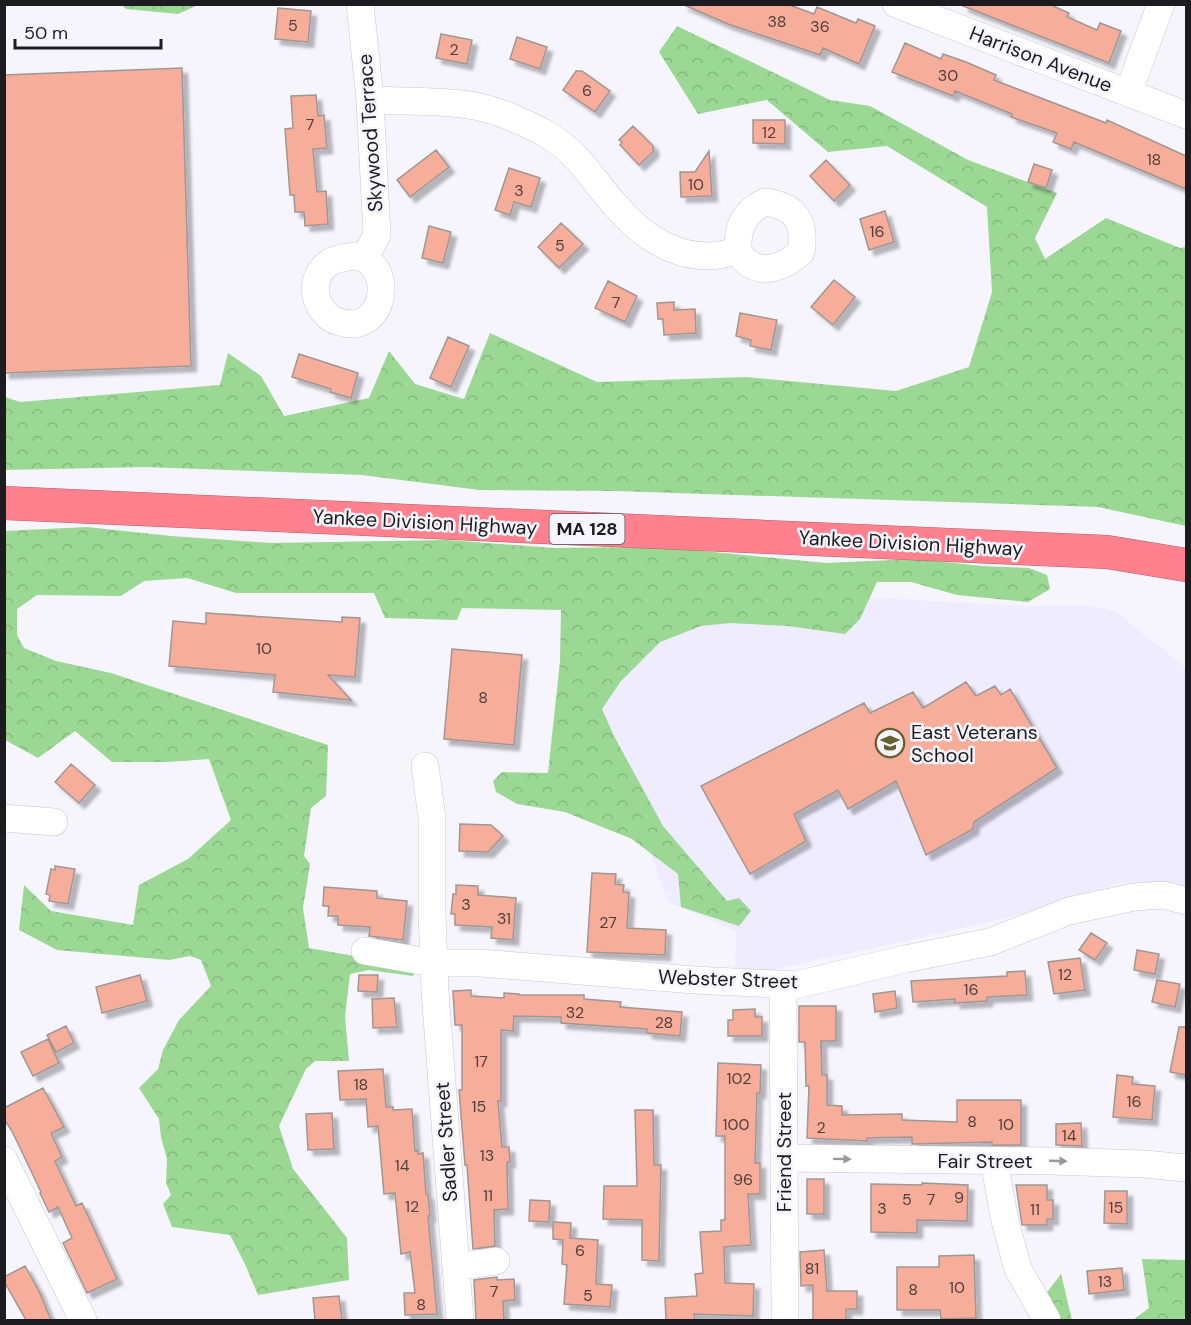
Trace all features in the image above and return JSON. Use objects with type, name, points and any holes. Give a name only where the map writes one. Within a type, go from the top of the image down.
[{"type":"highway","name":"Yankee Division Highway","points":[[4,502],[1107,552],[1181,567]]},
{"type":"street","name":"Skywood Terrace","points":[[360,4],[370,100],[377,235],[364,257]]},
{"type":"street","name":"Harrison Avenue","points":[[896,4],[936,11],[1128,93],[1186,115]]},
{"type":"street","points":[[1128,93],[1161,4]]},
{"type":"street","points":[[370,100],[477,106],[504,116],[547,134],[575,155],[617,207],[641,230],[667,247],[697,257],[724,255],[738,250]]},
{"type":"street","name":"Sadler Street","points":[[425,766],[432,818],[433,963],[460,1320]]},
{"type":"street","points":[[4,818],[54,822]]},
{"type":"street","name":"Webster Street","points":[[365,951],[433,963],[480,963],[796,985],[990,942],[1069,912],[1124,900],[1164,895],[1186,901]]},
{"type":"street","name":"Friend Street","points":[[783,984],[785,1320]]},
{"type":"street","name":"Fair Street","points":[[784,1158],[1143,1164],[1186,1168]]},
{"type":"street","points":[[4,1160],[83,1320]]},
{"type":"street","points":[[994,1161],[1005,1221],[1018,1269],[1047,1320]]},
{"type":"street","points":[[456,1267],[496,1261]]},
{"type":"shaded area","name":"East Veterans School","points":[[858,597],[1025,606],[1084,605],[1114,610],[1181,664],[1186,669],[1186,890],[1119,882],[1063,904],[955,930],[773,970],[735,969],[736,931],[668,902],[644,835],[583,817],[614,608]]},
{"type":"green space","points":[[122,5],[198,5],[178,14],[126,9]]},
{"type":"green space","points":[[677,26],[830,100],[870,106],[968,160],[1057,193],[1035,238],[1045,259],[1106,218],[1180,248],[1186,247],[1186,526],[1098,507],[616,491],[479,490],[362,475],[145,467],[5,470],[5,397],[20,402],[220,385],[228,353],[261,376],[284,416],[369,398],[389,351],[415,384],[464,399],[490,333],[597,382],[746,377],[896,391],[969,367],[992,292],[987,207],[887,146],[828,152],[767,100],[698,114],[659,52]]},
{"type":"green space","points":[[87,527],[270,543],[447,540],[554,548],[662,547],[826,563],[916,559],[1029,568],[1047,575],[1050,589],[1028,602],[957,595],[911,582],[877,582],[860,619],[845,634],[788,626],[730,623],[701,626],[660,642],[621,681],[602,709],[614,736],[663,826],[727,901],[739,898],[751,911],[739,926],[681,907],[678,874],[632,839],[565,812],[517,804],[496,792],[493,781],[502,772],[548,773],[560,661],[561,610],[462,608],[457,620],[385,618],[374,593],[236,593],[187,578],[144,581],[121,596],[37,595],[17,609],[17,635],[24,648],[56,661],[111,673],[328,745],[326,796],[311,808],[304,856],[310,864],[303,908],[309,948],[416,967],[413,976],[369,970],[350,974],[345,1017],[349,1061],[315,1061],[306,1069],[279,1126],[293,1169],[347,1238],[349,1280],[258,1295],[230,1235],[172,1227],[163,1204],[171,1195],[166,1183],[167,1159],[159,1119],[139,1088],[158,1069],[163,1050],[179,1020],[211,986],[201,960],[190,956],[169,960],[57,950],[19,930],[24,885],[51,911],[133,925],[139,885],[188,859],[231,820],[209,759],[112,762],[75,731],[38,758],[5,740],[4,531]]},
{"type":"green space","points":[[1142,1259],[1186,1260],[1186,1320],[1133,1320],[1149,1308]]},
{"type":"green space","points":[[1061,1274],[1072,1320],[1044,1320],[1039,1303]]},
{"type":"building","points":[[682,4],[787,4],[814,14],[817,7],[856,23],[858,19],[875,26],[859,64],[823,48],[820,55],[728,24]]},
{"type":"building","points":[[963,4],[1049,4],[1069,13],[1067,17],[1097,30],[1100,23],[1121,31],[1109,63],[963,6]]},
{"type":"building","points":[[278,8],[311,11],[308,42],[275,39]]},
{"type":"building","points":[[441,34],[472,40],[467,64],[436,58]]},
{"type":"building","points":[[517,37],[547,47],[540,69],[510,59]]},
{"type":"building","points":[[905,43],[941,59],[943,54],[966,62],[996,75],[994,80],[1106,123],[1107,120],[1186,156],[1186,189],[1074,142],[1071,149],[1053,142],[1057,133],[1011,117],[1012,114],[955,91],[953,96],[892,72]]},
{"type":"building","points":[[182,68],[191,366],[4,373],[4,75]]},
{"type":"building","points":[[576,71],[582,71],[610,91],[595,112],[563,90]]},
{"type":"building","points":[[316,95],[318,116],[324,115],[327,148],[313,149],[317,192],[326,191],[328,224],[305,226],[304,212],[295,212],[294,195],[290,195],[285,129],[293,128],[291,96]]},
{"type":"building","points":[[753,120],[785,120],[785,144],[753,143]]},
{"type":"building","points":[[633,126],[653,146],[653,152],[639,165],[620,145],[622,142],[619,140]]},
{"type":"building","points":[[436,150],[449,167],[410,197],[397,180]]},
{"type":"building","points":[[709,151],[712,196],[681,197],[680,172],[695,172]]},
{"type":"building","points":[[826,160],[850,185],[834,201],[810,176]]},
{"type":"building","points":[[1034,164],[1052,170],[1046,188],[1028,182]]},
{"type":"building","points":[[509,168],[540,178],[531,207],[514,202],[510,215],[495,210]]},
{"type":"building","points":[[885,211],[894,242],[869,250],[860,219]]},
{"type":"building","points":[[561,223],[583,244],[559,268],[538,247]]},
{"type":"building","points":[[429,226],[451,232],[443,263],[422,258]]},
{"type":"building","points":[[834,280],[855,297],[833,325],[811,307]]},
{"type":"building","points":[[608,281],[637,296],[625,322],[595,308]]},
{"type":"building","points":[[674,302],[674,310],[695,309],[696,333],[664,335],[663,319],[658,319],[657,303]]},
{"type":"building","points":[[740,313],[777,320],[771,350],[750,346],[751,340],[736,336]]},
{"type":"building","points":[[448,337],[469,346],[451,387],[430,378]]},
{"type":"building","points":[[299,354],[358,373],[351,398],[292,377]]},
{"type":"building","points":[[206,613],[342,622],[342,617],[360,618],[355,677],[328,675],[351,700],[273,692],[275,675],[169,666],[173,621],[206,624]]},
{"type":"building","points":[[452,649],[522,655],[514,745],[444,739]]},
{"type":"building","name":"East Veterans School","points":[[966,682],[976,696],[995,686],[1001,695],[1010,689],[1057,768],[974,822],[973,829],[926,855],[896,781],[848,809],[838,790],[794,814],[806,841],[750,874],[701,786],[864,703],[870,713],[913,692],[923,708]]},
{"type":"building","points":[[71,764],[95,785],[79,803],[55,782]]},
{"type":"building","points":[[460,824],[491,825],[503,836],[488,852],[459,851]]},
{"type":"building","points":[[55,866],[75,869],[68,904],[49,901],[50,895],[46,894],[51,869],[55,870]]},
{"type":"building","points":[[592,873],[616,874],[615,884],[624,885],[623,892],[629,893],[627,928],[666,930],[665,955],[587,952]]},
{"type":"building","points":[[456,885],[478,886],[478,895],[516,898],[513,940],[491,938],[492,927],[455,925],[455,914],[451,914]]},
{"type":"building","points":[[324,887],[377,891],[377,898],[407,901],[403,940],[369,936],[370,927],[338,925],[338,916],[328,916],[329,906],[323,906]]},
{"type":"building","points":[[1091,933],[1107,943],[1095,960],[1079,950]]},
{"type":"building","points":[[1137,950],[1159,954],[1155,974],[1134,970]]},
{"type":"building","points":[[1080,958],[1085,990],[1054,994],[1048,962]]},
{"type":"building","points":[[1025,971],[1027,995],[987,997],[987,1001],[955,1003],[955,999],[913,1002],[911,981],[1007,976],[1007,972]]},
{"type":"building","points":[[140,975],[147,1001],[102,1013],[96,987]]},
{"type":"building","points":[[359,975],[378,975],[377,992],[358,991]]},
{"type":"building","points":[[1157,980],[1180,984],[1175,1007],[1152,1002]]},
{"type":"building","points":[[471,990],[471,996],[504,998],[504,993],[584,995],[584,999],[621,1002],[620,1007],[682,1012],[680,1036],[647,1033],[647,1029],[561,1023],[561,1017],[514,1016],[513,1031],[501,1030],[501,1101],[498,1101],[502,1147],[509,1147],[508,1209],[494,1210],[495,1246],[473,1249],[459,1090],[462,1090],[462,1025],[455,1025],[453,991]]},
{"type":"building","points":[[895,991],[897,1008],[875,1012],[873,994]]},
{"type":"building","points":[[394,998],[397,1027],[373,1028],[372,999]]},
{"type":"building","points":[[799,1006],[836,1006],[836,1041],[821,1041],[822,1075],[827,1075],[827,1105],[842,1106],[842,1115],[902,1114],[902,1120],[957,1122],[957,1100],[1021,1100],[1021,1145],[992,1145],[992,1142],[912,1144],[912,1137],[867,1138],[867,1141],[807,1138],[809,1086],[806,1086],[805,1042],[799,1042]]},
{"type":"building","points":[[755,1009],[755,1017],[762,1017],[762,1036],[728,1036],[728,1020],[733,1020],[733,1010]]},
{"type":"building","points":[[66,1026],[74,1043],[56,1052],[47,1035]]},
{"type":"building","points":[[1179,1027],[1186,1027],[1186,1075],[1170,1072]]},
{"type":"building","points":[[48,1039],[59,1063],[33,1076],[21,1052]]},
{"type":"building","points":[[718,1063],[761,1065],[760,1093],[757,1093],[755,1163],[760,1163],[760,1194],[748,1194],[751,1245],[724,1247],[725,1283],[754,1284],[753,1316],[694,1314],[695,1320],[666,1320],[665,1298],[697,1296],[695,1274],[703,1273],[700,1232],[721,1231],[721,1220],[725,1220],[725,1136],[716,1136]]},
{"type":"building","points":[[383,1069],[386,1107],[393,1107],[393,1110],[412,1109],[415,1151],[418,1150],[418,1154],[423,1153],[437,1314],[405,1315],[404,1293],[415,1293],[410,1252],[401,1254],[395,1193],[384,1194],[378,1126],[368,1127],[366,1099],[340,1100],[338,1071]]},
{"type":"building","points":[[1117,1075],[1133,1077],[1132,1084],[1155,1086],[1152,1120],[1113,1117]]},
{"type":"building","points":[[43,1088],[64,1127],[51,1133],[62,1157],[55,1161],[76,1206],[82,1203],[117,1279],[87,1293],[63,1243],[72,1238],[58,1207],[49,1212],[12,1131],[4,1119],[4,1108]]},
{"type":"building","points":[[635,1110],[653,1110],[654,1165],[661,1165],[659,1261],[642,1260],[642,1220],[603,1219],[604,1186],[637,1186]]},
{"type":"building","points":[[332,1113],[334,1149],[308,1150],[306,1114]]},
{"type":"building","points":[[1081,1123],[1082,1146],[1056,1145],[1056,1124]]},
{"type":"building","points":[[807,1179],[824,1179],[824,1214],[807,1214]]},
{"type":"building","points":[[922,1183],[968,1185],[967,1221],[917,1220],[917,1233],[871,1232],[871,1184],[922,1185]]},
{"type":"building","points":[[1016,1185],[1047,1185],[1047,1200],[1053,1200],[1053,1219],[1047,1219],[1047,1225],[1022,1225]]},
{"type":"building","points":[[1105,1191],[1127,1191],[1127,1224],[1104,1223]]},
{"type":"building","points":[[530,1200],[550,1201],[549,1222],[529,1221]]},
{"type":"building","points":[[553,1222],[571,1223],[570,1238],[598,1240],[596,1284],[612,1285],[610,1307],[564,1304],[567,1265],[562,1264],[563,1240],[553,1239]]},
{"type":"building","points":[[824,1250],[827,1291],[857,1291],[857,1309],[846,1309],[846,1320],[813,1320],[813,1285],[801,1286],[800,1252]]},
{"type":"building","points":[[974,1255],[976,1318],[941,1319],[940,1310],[897,1310],[897,1267],[939,1267],[939,1256]]},
{"type":"building","points":[[25,1266],[51,1320],[26,1320],[4,1281],[4,1277]]},
{"type":"building","points":[[1122,1268],[1124,1290],[1089,1294],[1087,1271]]},
{"type":"building","points":[[497,1277],[497,1280],[514,1279],[515,1300],[503,1301],[504,1320],[476,1320],[474,1280]]},
{"type":"building","points":[[339,1296],[342,1320],[315,1320],[313,1298]]},
{"type":"place","name":"East Veterans School","points":[[890,743]]}]
